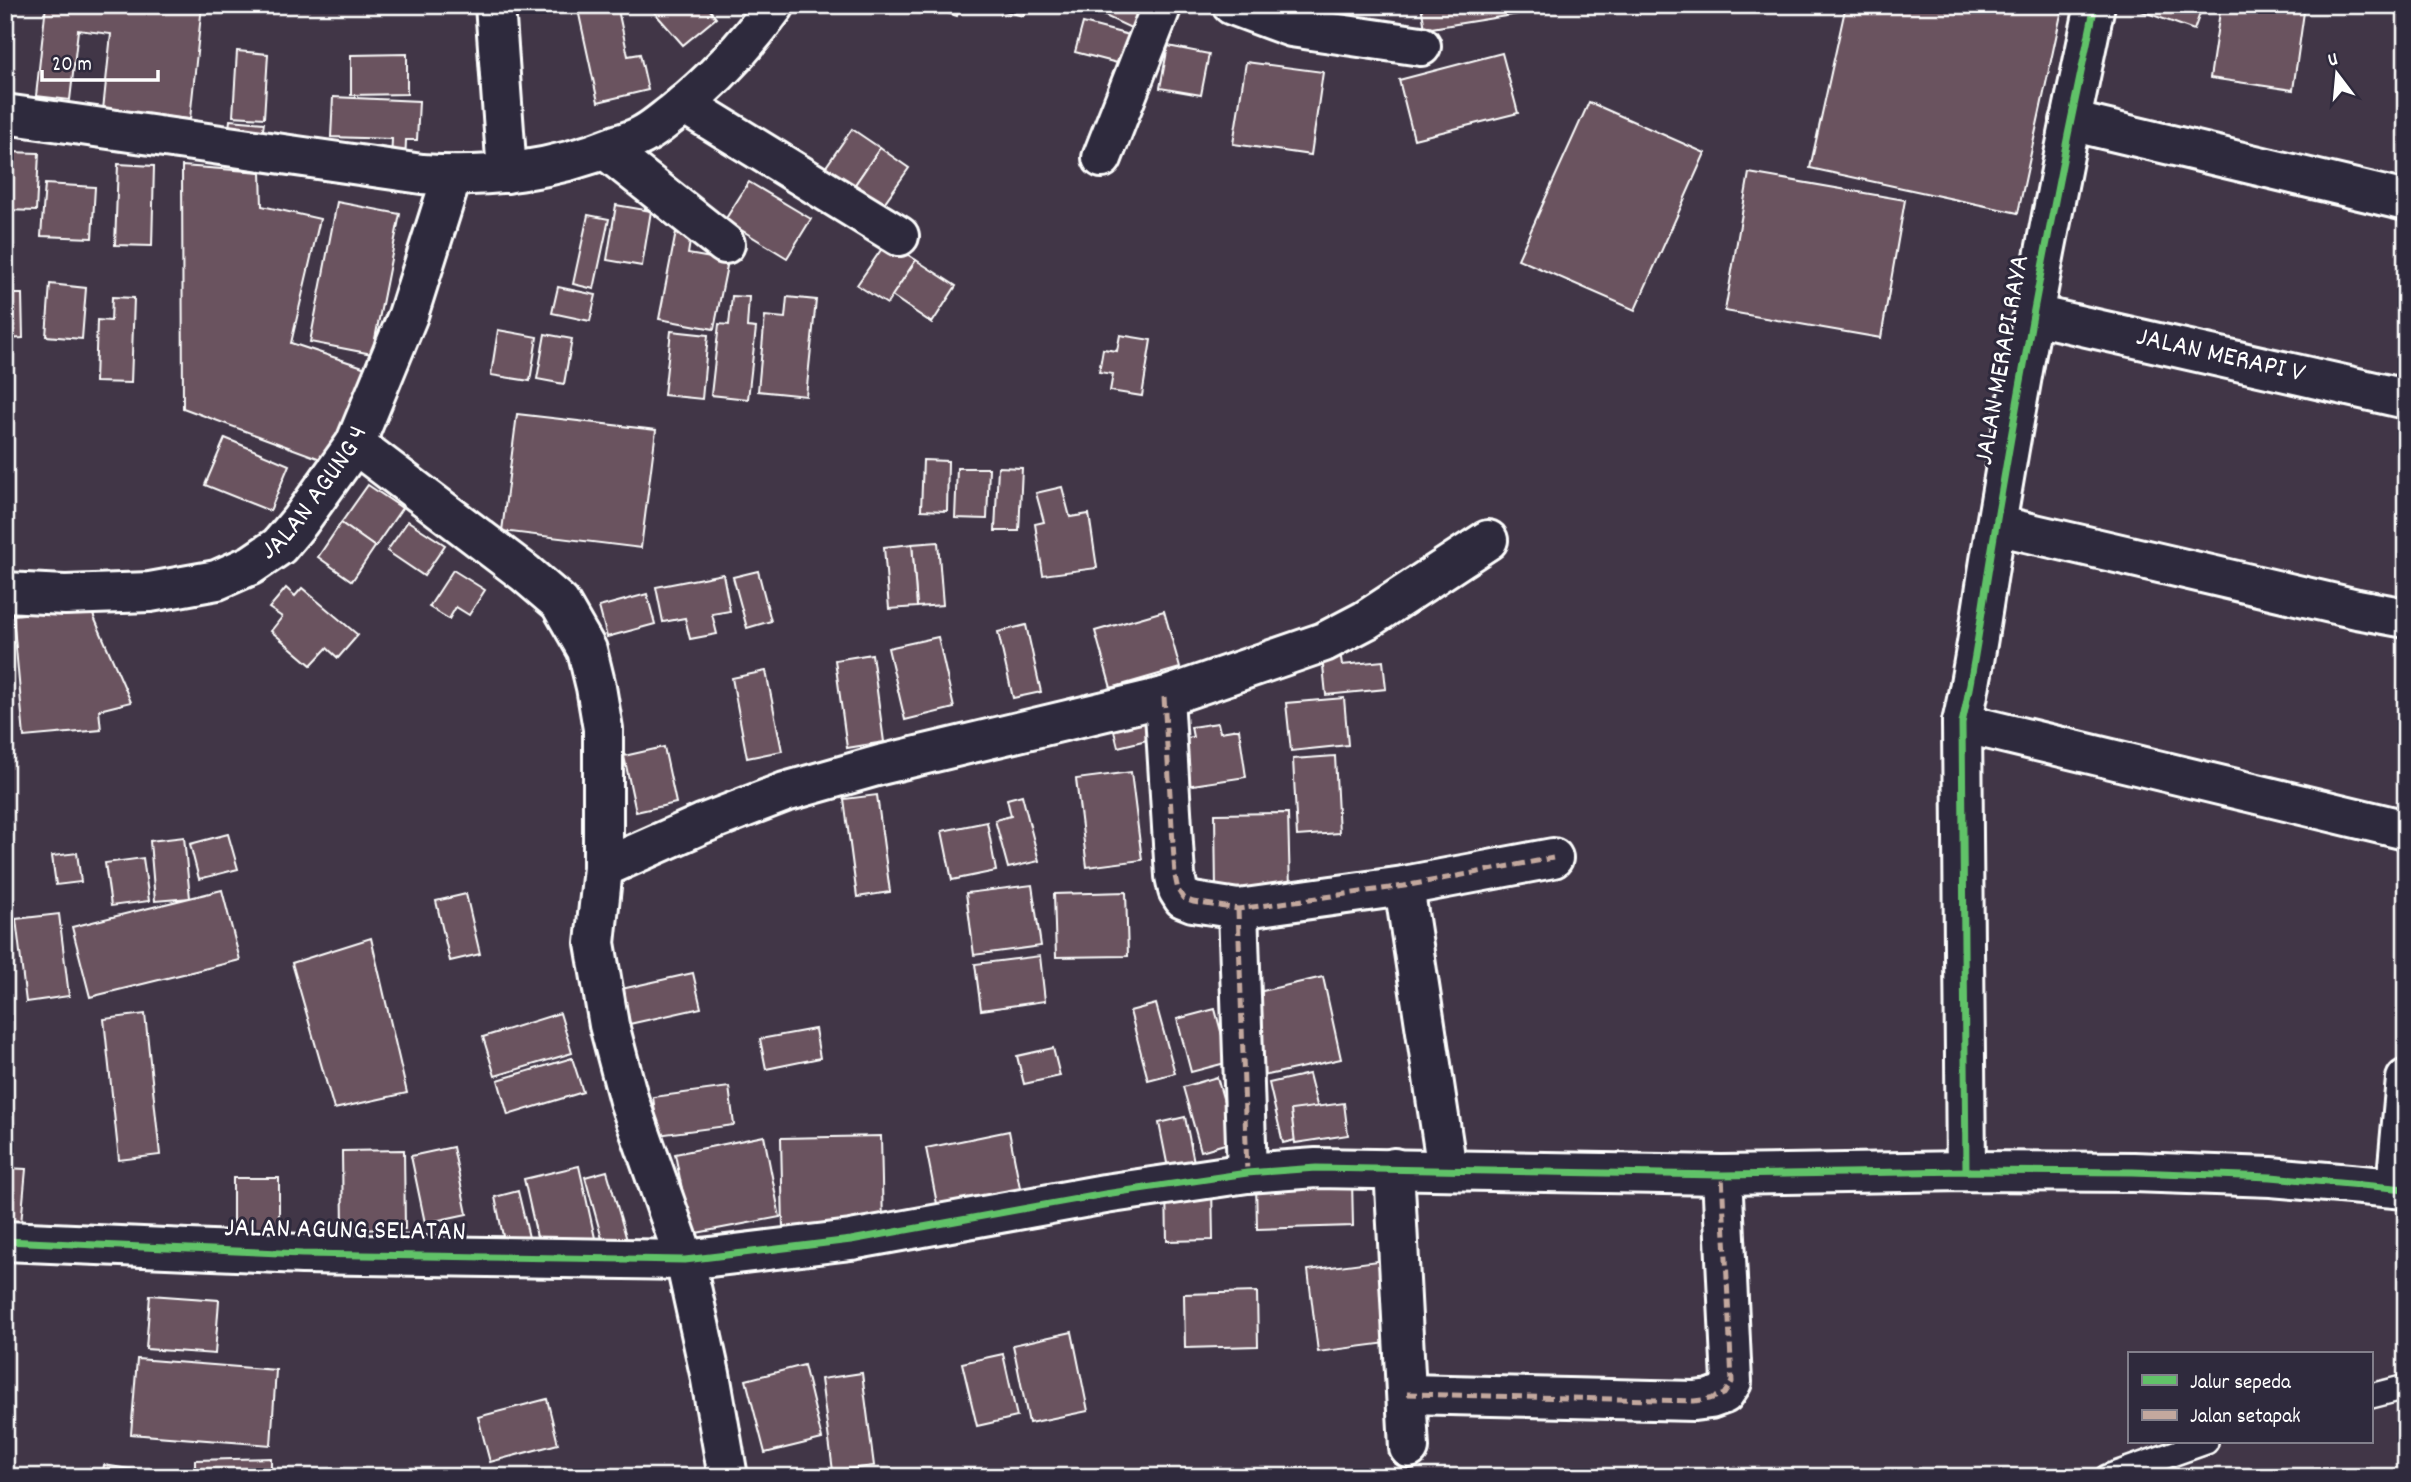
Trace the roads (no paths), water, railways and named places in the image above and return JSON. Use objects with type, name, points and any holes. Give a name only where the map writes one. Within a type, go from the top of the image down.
[{"type":"street","points":[[495,5],[507,173]]},
{"type":"street","points":[[5,114],[422,174],[452,176],[507,173],[606,150],[647,133],[724,67],[775,5]]},
{"type":"street","points":[[1102,158],[1162,5]]},
{"type":"street","points":[[1232,5],[1291,27],[1420,46]]},
{"type":"street","name":"JALAN MERAPI RAYA","points":[[1966,1171],[1962,723],[1971,685],[1996,525],[2034,315],[2070,121],[2095,5]]},
{"type":"street","points":[[684,104],[900,236]]},
{"type":"street","points":[[2070,121],[2406,201]]},
{"type":"street","points":[[606,150],[725,244]]},
{"type":"street","name":"JALAN AGUNG 4","points":[[5,592],[65,595],[150,592],[217,580],[251,565],[279,546],[355,444],[408,315],[452,176]]},
{"type":"street","name":"JALAN MERAPI V","points":[[2034,315],[2406,399]]},
{"type":"street","points":[[355,444],[525,573],[560,603],[586,650],[601,718],[603,868],[595,943],[609,1025],[629,1101],[685,1260],[710,1374],[728,1477]]},
{"type":"street","points":[[1996,525],[2406,618]]},
{"type":"street","points":[[603,868],[702,824],[785,792],[880,765],[1164,697],[1324,642],[1366,620],[1488,540]]},
{"type":"street","points":[[1164,697],[1175,876],[1183,898],[1238,909],[1404,886],[1553,858]]},
{"type":"street","points":[[1962,723],[2406,830]]},
{"type":"street","points":[[1404,886],[1447,1170]]},
{"type":"street","points":[[1238,909],[1247,1172]]},
{"type":"street","points":[[2401,1188],[2406,1079]]},
{"type":"street","name":"JALAN AGUNG SELATAN","points":[[5,1241],[316,1253],[685,1260],[851,1240],[1105,1194],[1247,1172],[1316,1168],[1722,1175],[1966,1171],[2257,1176],[2401,1188]]},
{"type":"street","points":[[1394,1168],[1409,1448]]},
{"type":"street","points":[[1407,1394],[1694,1401],[1724,1394],[1732,1382],[1722,1175]]},
{"type":"lane","points":[[2372,1396],[2406,1387]]},
{"type":"lane","points":[[2107,1477],[2200,1444]]}]
